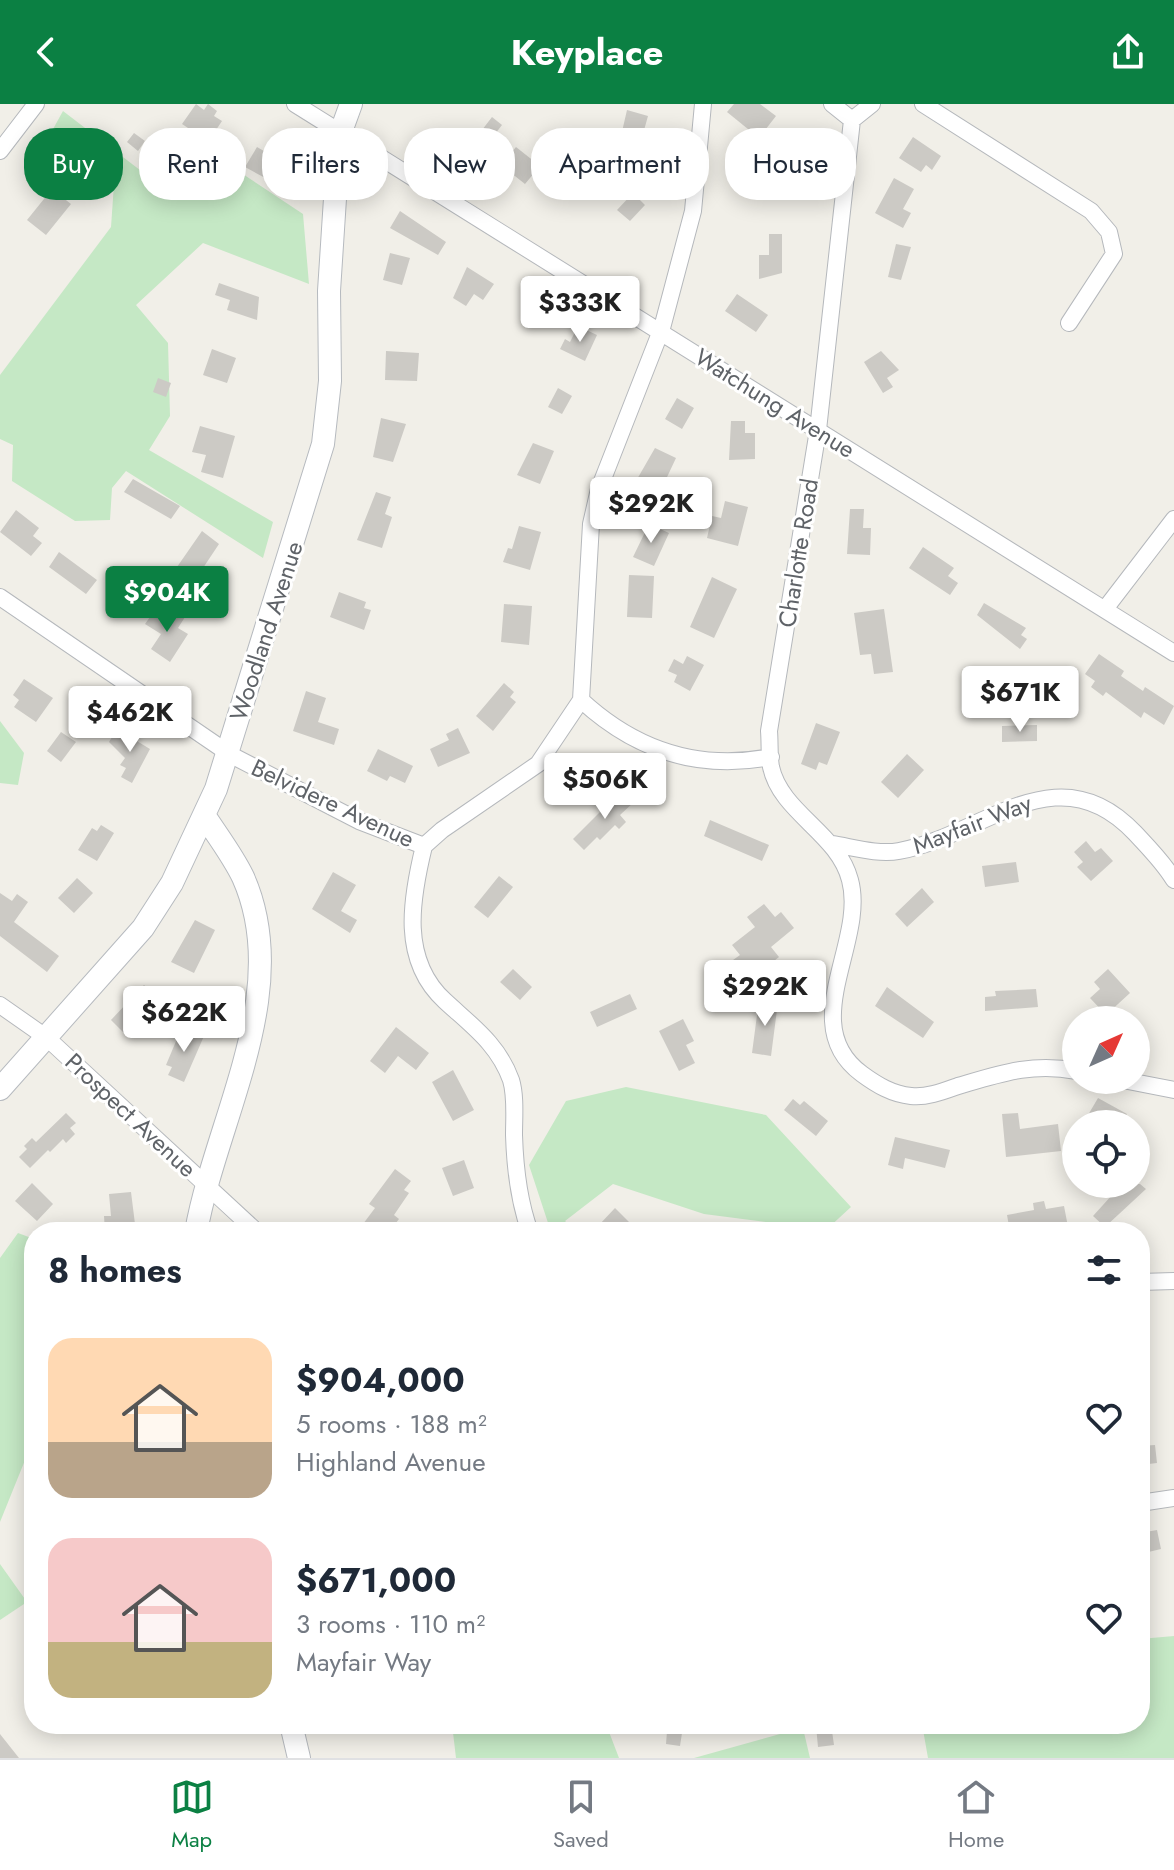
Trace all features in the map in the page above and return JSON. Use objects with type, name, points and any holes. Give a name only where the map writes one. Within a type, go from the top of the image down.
[{"type":"street","points":[[0,151],[36,104]]},
{"type":"street","name":"Watchung Avenue","points":[[295,104],[332,128]]},
{"type":"street","name":"Woodland Avenue","points":[[342,128],[351,104]]},
{"type":"street","points":[[703,104],[693,211],[660,332],[599,489],[591,524],[581,700],[615,728],[672,755],[713,762],[771,757],[780,788],[832,844],[850,879],[853,909],[833,1004],[834,1038],[856,1070],[882,1088],[913,1097],[1011,1070],[1048,1065],[1062,1068]]},
{"type":"street","points":[[832,104],[852,120],[872,104]]},
{"type":"street","points":[[923,104],[1091,211],[1109,232],[1114,254],[1069,323]]},
{"type":"street","name":"Charlotte Road","points":[[771,757],[769,731],[818,430],[852,120]]},
{"type":"street","name":"Watchung Avenue","points":[[388,163],[1174,653]]},
{"type":"street","name":"Woodland Avenue","points":[[0,1089],[143,928],[172,883],[204,815],[228,753],[323,444],[330,381],[329,291],[335,200]]},
{"type":"street","points":[[1105,609],[1174,519]]},
{"type":"street","name":"Belvidere Avenue","points":[[0,597],[228,753],[359,821],[424,846],[442,830],[538,764],[581,700]]},
{"type":"street","name":"Mayfair Way","points":[[832,844],[895,852],[926,845],[1035,798],[1067,796],[1096,803],[1122,819],[1174,880]]},
{"type":"street","points":[[198,1222],[205,1183],[260,996],[260,954],[243,878],[204,815]]},
{"type":"street","points":[[424,846],[414,885],[415,954],[423,974],[442,999],[486,1036],[501,1058],[512,1084],[516,1156],[526,1222]]},
{"type":"street","name":"Prospect Avenue","points":[[0,1005],[47,1038],[246,1222]]},
{"type":"street","points":[[1150,1085],[1174,1090]]},
{"type":"street","points":[[1150,1282],[1174,1281]]},
{"type":"street","points":[[1150,1502],[1174,1498]]},
{"type":"street","points":[[293,1734],[299,1758]]},
{"type":"green space","points":[[63,111],[85,128],[54,128]]},
{"type":"green space","points":[[123,157],[139,169],[139,200],[246,200],[246,176],[262,187],[262,200],[282,200],[303,214],[309,284],[203,243],[136,305],[168,343],[170,416],[149,450],[273,522],[263,558],[126,471],[112,488],[110,520],[75,521],[12,481],[13,445],[0,439],[0,375],[111,227],[113,200],[123,200]]},
{"type":"green space","points":[[0,721],[24,753],[18,785],[0,783]]},
{"type":"green space","points":[[626,1087],[766,1115],[851,1207],[835,1222],[765,1222],[704,1214],[613,1184],[566,1222],[548,1222],[529,1165],[566,1101]]},
{"type":"green space","points":[[18,1233],[24,1235],[24,1463],[0,1522],[0,1258]]},
{"type":"green space","points":[[0,1564],[24,1598],[24,1604],[0,1620]]},
{"type":"green space","points":[[1174,1636],[1174,1758],[928,1758],[924,1734],[1150,1734],[1150,1638]]},
{"type":"green space","points":[[453,1734],[610,1734],[619,1758],[456,1758]]},
{"type":"green space","points":[[780,1734],[804,1734],[810,1758],[694,1758]]},
{"type":"building","points":[[196,104],[204,110],[208,104],[217,111],[214,116],[222,121],[217,128],[188,128],[182,124]]},
{"type":"building","points":[[734,104],[760,104],[776,116],[767,128],[747,128],[727,112]]},
{"type":"building","points":[[627,110],[648,116],[645,128],[623,128]]},
{"type":"building","points":[[492,117],[502,125],[500,128],[484,128]]},
{"type":"building","points":[[134,133],[139,137],[138,151],[127,142]]},
{"type":"building","points":[[913,137],[941,156],[932,170],[926,165],[921,172],[899,158]]},
{"type":"building","points":[[257,147],[262,150],[262,176],[246,165]]},
{"type":"building","points":[[515,148],[531,159],[531,177],[525,184],[515,176]]},
{"type":"building","points":[[894,178],[914,189],[903,209],[911,213],[903,228],[875,213]]},
{"type":"building","points":[[43,200],[66,200],[71,204],[46,235],[27,220]]},
{"type":"building","points":[[626,200],[640,200],[645,205],[630,221],[617,210]]},
{"type":"building","points":[[400,211],[446,242],[438,255],[390,228]]},
{"type":"building","points":[[769,234],[782,234],[782,273],[759,279],[759,255],[769,255]]},
{"type":"building","points":[[896,244],[911,247],[901,280],[888,277]]},
{"type":"building","points":[[390,253],[410,258],[402,285],[383,280]]},
{"type":"building","points":[[467,267],[494,284],[483,300],[474,294],[466,306],[453,298]]},
{"type":"building","points":[[219,283],[259,297],[257,320],[227,310],[230,300],[215,295]]},
{"type":"building","points":[[737,294],[768,315],[756,332],[725,311]]},
{"type":"building","points":[[578,326],[597,335],[585,361],[560,349],[565,339],[570,342]]},
{"type":"building","points":[[212,349],[236,358],[227,383],[203,375]]},
{"type":"building","points":[[386,351],[419,353],[417,381],[385,380]]},
{"type":"building","points":[[881,351],[899,370],[887,378],[893,387],[883,393],[864,362]]},
{"type":"building","points":[[158,378],[171,383],[166,397],[153,392]]},
{"type":"building","points":[[558,388],[572,396],[562,414],[548,407]]},
{"type":"building","points":[[677,398],[694,408],[682,429],[665,419]]},
{"type":"building","points":[[381,418],[406,424],[393,462],[373,457]]},
{"type":"building","points":[[731,421],[745,421],[745,433],[755,433],[755,459],[729,460]]},
{"type":"building","points":[[200,426],[235,436],[223,478],[201,472],[206,455],[192,452]]},
{"type":"building","points":[[533,443],[554,451],[540,484],[517,475]]},
{"type":"building","points":[[655,448],[676,458],[660,492],[636,481]]},
{"type":"building","points":[[133,479],[180,506],[171,519],[124,492]]},
{"type":"building","points":[[376,492],[391,497],[385,514],[392,517],[382,548],[357,540]]},
{"type":"building","points":[[725,501],[748,507],[738,546],[707,538],[712,516],[721,518]]},
{"type":"building","points":[[850,509],[864,509],[863,528],[871,528],[870,555],[847,554]]},
{"type":"building","points":[[16,510],[39,528],[33,536],[42,543],[31,556],[0,532]]},
{"type":"building","points":[[649,524],[669,533],[654,566],[633,557]]},
{"type":"building","points":[[519,526],[541,532],[530,570],[503,562],[508,548],[512,549]]},
{"type":"building","points":[[202,531],[219,544],[195,580],[177,567]]},
{"type":"building","points":[[923,547],[954,568],[948,576],[958,583],[950,595],[909,568]]},
{"type":"building","points":[[59,552],[97,580],[86,594],[49,567]]},
{"type":"building","points":[[128,566],[142,580],[133,590],[119,576]]},
{"type":"building","points":[[629,575],[654,576],[652,618],[627,617]]},
{"type":"building","points":[[712,577],[737,589],[714,638],[690,627]]},
{"type":"building","points":[[339,592],[366,602],[364,608],[371,610],[364,630],[330,617]]},
{"type":"building","points":[[984,603],[1026,628],[1021,635],[1027,639],[1020,649],[977,615]]},
{"type":"building","points":[[504,604],[532,606],[529,645],[501,642]]},
{"type":"building","points":[[884,609],[893,672],[874,674],[871,654],[860,655],[854,613]]},
{"type":"building","points":[[155,610],[168,619],[174,610],[185,617],[178,628],[188,634],[170,662],[151,649],[161,634],[145,624]]},
{"type":"building","points":[[1099,654],[1124,671],[1121,676],[1174,706],[1164,725],[1144,712],[1141,718],[1106,692],[1103,696],[1091,687],[1095,681],[1085,674]]},
{"type":"building","points":[[687,656],[704,665],[690,691],[674,682],[677,675],[668,671],[674,659],[683,664]]},
{"type":"building","points":[[24,679],[53,698],[36,722],[14,707],[19,700],[13,695]]},
{"type":"building","points":[[504,683],[514,692],[510,697],[516,702],[493,731],[476,716]]},
{"type":"building","points":[[306,691],[326,698],[318,722],[339,729],[334,745],[293,731]]},
{"type":"building","points":[[816,723],[840,732],[827,765],[819,762],[816,770],[801,764]]},
{"type":"building","points":[[1037,725],[1037,741],[1002,742],[1002,726]]},
{"type":"building","points":[[458,728],[470,753],[438,767],[430,749],[449,740],[446,734]]},
{"type":"building","points":[[117,729],[150,749],[132,783],[121,777],[126,768],[120,765],[125,758],[109,742]]},
{"type":"building","points":[[61,732],[76,742],[61,762],[47,751]]},
{"type":"building","points":[[378,749],[413,766],[405,783],[390,776],[387,781],[367,771]]},
{"type":"building","points":[[907,754],[924,770],[898,798],[881,782]]},
{"type":"building","points":[[622,790],[634,802],[620,815],[626,822],[619,829],[615,825],[600,840],[597,837],[584,850],[573,839]]},
{"type":"building","points":[[710,820],[769,845],[762,861],[704,836]]},
{"type":"building","points":[[101,825],[114,833],[97,861],[78,850],[92,828],[97,831]]},
{"type":"building","points":[[1086,841],[1095,852],[1101,848],[1113,861],[1091,881],[1077,867],[1083,862],[1074,852]]},
{"type":"building","points":[[1016,862],[1019,882],[985,887],[982,866]]},
{"type":"building","points":[[333,872],[356,885],[341,911],[357,920],[350,933],[312,909]]},
{"type":"building","points":[[499,876],[513,887],[488,918],[474,907]]},
{"type":"building","points":[[77,878],[93,893],[74,913],[58,898]]},
{"type":"building","points":[[922,888],[934,902],[907,927],[895,914]]},
{"type":"building","points":[[0,893],[12,901],[17,894],[28,902],[14,922],[59,956],[47,972],[0,936]]},
{"type":"building","points":[[764,904],[775,917],[781,912],[794,928],[771,947],[779,957],[749,981],[733,960],[740,955],[732,945],[755,927],[747,917]]},
{"type":"building","points":[[195,920],[215,930],[194,973],[171,962]]},
{"type":"building","points":[[513,969],[532,987],[520,1000],[500,982]]},
{"type":"building","points":[[1108,969],[1130,993],[1116,1006],[1098,1006],[1090,998],[1100,989],[1094,982]]},
{"type":"building","points":[[144,985],[158,998],[124,1033],[111,1020]]},
{"type":"building","points":[[887,987],[934,1022],[923,1038],[875,1006]]},
{"type":"building","points":[[1036,989],[1038,1007],[985,1011],[985,997],[996,996],[995,991]]},
{"type":"building","points":[[630,994],[637,1009],[597,1027],[590,1012]]},
{"type":"building","points":[[759,1000],[778,1002],[771,1056],[752,1053]]},
{"type":"building","points":[[683,1019],[694,1041],[686,1045],[695,1063],[679,1071],[659,1031]]},
{"type":"building","points":[[182,1027],[204,1036],[184,1082],[168,1075],[172,1067],[166,1065]]},
{"type":"building","points":[[396,1027],[429,1053],[416,1070],[398,1056],[385,1073],[370,1061]]},
{"type":"building","points":[[453,1070],[474,1110],[453,1121],[432,1082]]},
{"type":"building","points":[[1098,1098],[1120,1110],[1091,1110]]},
{"type":"building","points":[[793,1099],[800,1105],[804,1101],[828,1121],[816,1136],[784,1110]]},
{"type":"building","points":[[66,1113],[76,1123],[70,1128],[75,1134],[66,1143],[63,1139],[50,1152],[48,1150],[30,1168],[19,1157],[27,1149],[24,1146],[32,1138],[36,1142]]},
{"type":"building","points":[[1018,1113],[1020,1129],[1058,1124],[1061,1151],[1006,1157],[1002,1114]]},
{"type":"building","points":[[895,1137],[950,1150],[945,1168],[905,1158],[903,1169],[888,1165]]},
{"type":"building","points":[[464,1160],[474,1188],[453,1196],[442,1168]]},
{"type":"building","points":[[395,1169],[411,1181],[404,1190],[409,1193],[394,1215],[399,1219],[397,1222],[364,1222],[375,1208],[369,1204]]},
{"type":"building","points":[[32,1183],[53,1204],[37,1221],[15,1201]]},
{"type":"building","points":[[131,1192],[135,1222],[104,1222],[104,1216],[111,1216],[109,1194]]},
{"type":"building","points":[[1109,1198],[1136,1198],[1110,1222],[1100,1222],[1093,1216]]},
{"type":"building","points":[[1044,1201],[1046,1209],[1064,1206],[1067,1222],[1008,1222],[1007,1215],[1034,1210],[1033,1203]]},
{"type":"building","points":[[615,1208],[629,1222],[602,1222]]},
{"type":"building","points":[[1150,1445],[1155,1445],[1157,1463],[1150,1464]]},
{"type":"building","points":[[1157,1530],[1161,1549],[1150,1552],[1150,1531]]},
{"type":"building","points":[[0,1734],[19,1758],[0,1758]]},
{"type":"building","points":[[667,1734],[682,1734],[680,1746],[666,1744]]},
{"type":"building","points":[[817,1734],[832,1734],[834,1745],[818,1747]]}]
